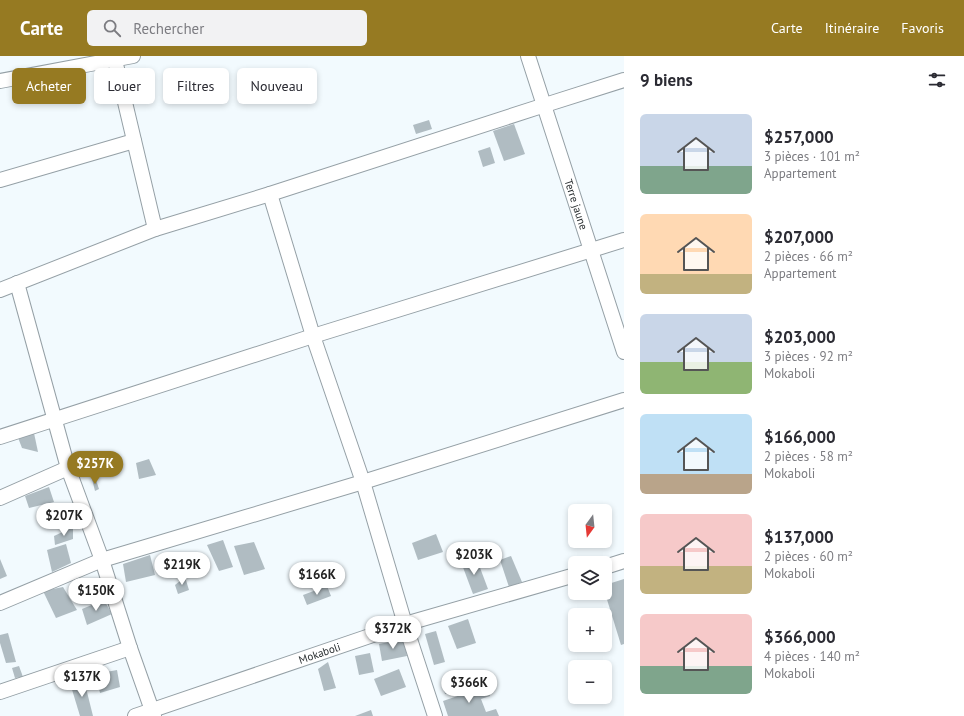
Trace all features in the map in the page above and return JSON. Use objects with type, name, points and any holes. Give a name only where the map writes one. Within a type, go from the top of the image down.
[{"type":"street","points":[[0,81],[133,56]]},
{"type":"street","name":"Terre jaune","points":[[528,56],[624,352]]},
{"type":"street","points":[[115,60],[154,229]]},
{"type":"street","points":[[0,290],[154,229],[270,194],[624,80]]},
{"type":"street","points":[[0,180],[134,141]]},
{"type":"street","points":[[270,194],[313,336],[362,482],[405,624],[435,716]]},
{"type":"street","points":[[0,437],[313,336],[624,240]]},
{"type":"street","points":[[17,283],[68,468],[102,560],[130,648],[153,713]]},
{"type":"street","points":[[0,603],[102,560],[362,482],[624,400]]},
{"type":"street","points":[[0,498],[68,468]]},
{"type":"street","points":[[612,565],[624,561]]},
{"type":"street","name":"Mokaboli","points":[[135,716],[153,713],[405,624],[568,577]]},
{"type":"street","points":[[0,692],[130,648]]},
{"type":"building","points":[[429,120],[432,129],[416,134],[413,125]]},
{"type":"building","points":[[514,124],[525,154],[504,161],[493,131]]},
{"type":"building","points":[[490,147],[495,163],[483,167],[478,151]]},
{"type":"building","points":[[34,433],[38,452],[22,448],[17,435]]},
{"type":"building","points":[[149,459],[156,475],[139,479],[136,463]]},
{"type":"building","points":[[92,479],[96,480],[99,489],[95,491]]},
{"type":"building","points":[[49,487],[54,502],[29,508],[25,496]]},
{"type":"building","points":[[73,527],[73,539],[55,545],[54,536]]},
{"type":"building","points":[[436,534],[443,552],[418,560],[412,543]]},
{"type":"building","points":[[223,540],[233,567],[219,571],[207,545]]},
{"type":"building","points":[[254,542],[265,569],[244,575],[234,546]]},
{"type":"building","points":[[66,544],[71,563],[52,572],[47,550]]},
{"type":"building","points":[[150,555],[155,575],[126,582],[123,564]]},
{"type":"building","points":[[511,556],[522,582],[509,587],[500,560]]},
{"type":"building","points":[[476,557],[488,589],[473,594],[461,562]]},
{"type":"building","points":[[0,559],[7,576],[0,579]]},
{"type":"building","points":[[185,577],[189,590],[178,594],[175,585]]},
{"type":"building","points":[[624,579],[624,644],[621,645],[612,616],[612,608],[610,608],[607,600],[612,600],[612,583]]},
{"type":"building","points":[[327,586],[331,596],[307,605],[303,595]]},
{"type":"building","points":[[63,587],[77,610],[56,618],[43,591]]},
{"type":"building","points":[[104,600],[112,614],[87,625],[82,609]]},
{"type":"building","points":[[468,619],[476,643],[457,649],[448,626]]},
{"type":"building","points":[[436,631],[445,662],[434,665],[425,634]]},
{"type":"building","points":[[8,633],[16,662],[6,663],[0,643],[0,635]]},
{"type":"building","points":[[404,639],[407,656],[382,661],[379,644]]},
{"type":"building","points":[[370,653],[374,672],[359,675],[355,656]]},
{"type":"building","points":[[328,662],[336,688],[324,691],[318,669]]},
{"type":"building","points":[[19,666],[23,677],[15,678],[12,668]]},
{"type":"building","points":[[399,669],[406,687],[381,696],[374,679]]},
{"type":"building","points":[[117,670],[120,687],[100,693],[95,674]]},
{"type":"building","points":[[84,680],[93,716],[80,716],[70,683]]},
{"type":"building","points":[[461,681],[460,692],[445,694],[443,684]]},
{"type":"building","points":[[487,686],[490,696],[481,699],[486,712],[496,709],[499,716],[448,716],[443,701]]},
{"type":"building","points":[[371,710],[373,716],[355,716]]}]
